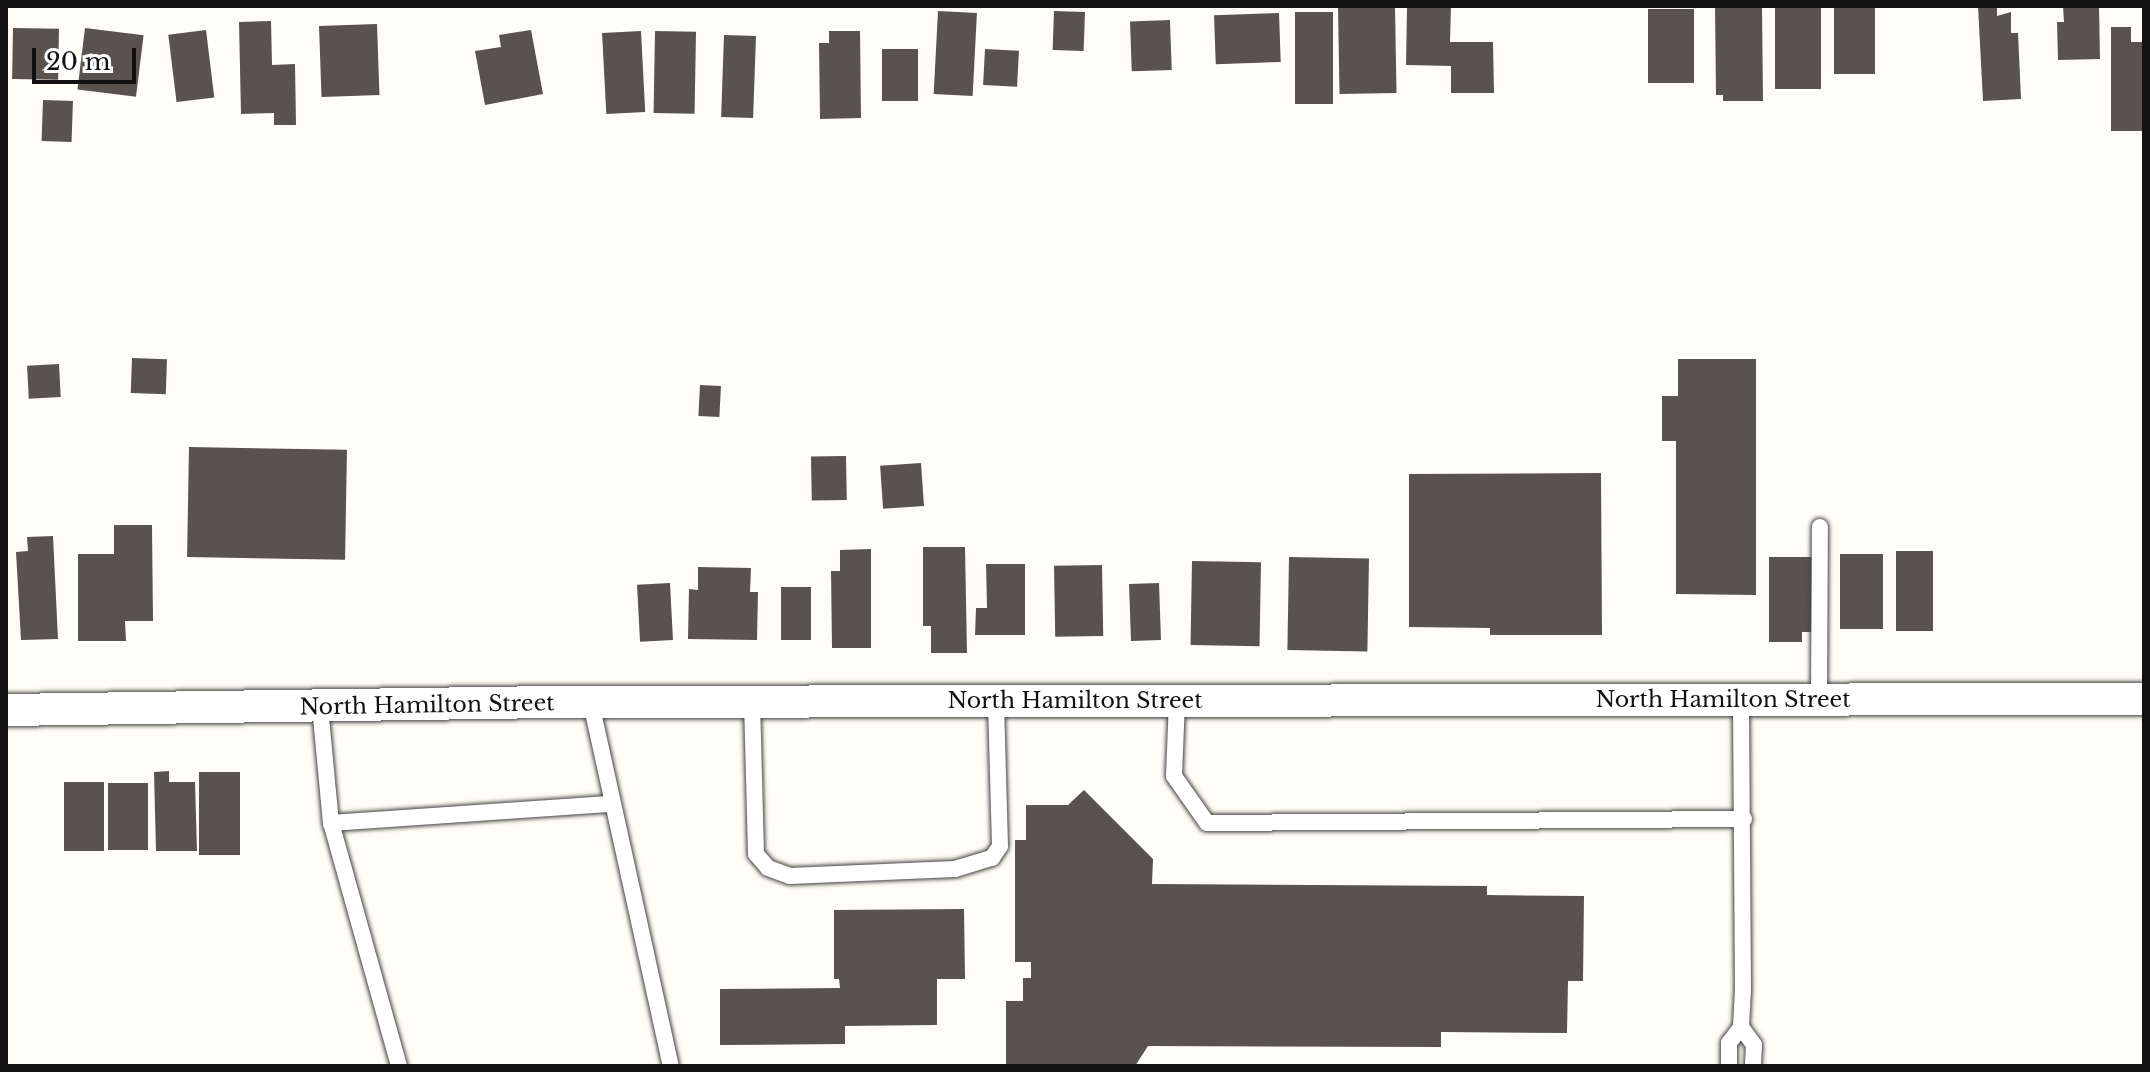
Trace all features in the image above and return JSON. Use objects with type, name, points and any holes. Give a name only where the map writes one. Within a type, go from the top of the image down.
[{"type":"street","name":"North Hamilton Street","points":[[6,710],[752,701],[2144,699]]},
{"type":"lane","points":[[1819,700],[1820,527]]},
{"type":"lane","points":[[1729,1066],[1729,1043],[1741,1027],[1744,819],[1741,700]]},
{"type":"lane","points":[[752,701],[751,820],[756,854],[768,868],[790,876],[955,869],[992,858],[1000,846],[996,701]]},
{"type":"lane","points":[[1177,701],[1174,776],[1207,823],[1744,819]]},
{"type":"lane","points":[[591,703],[671,1066]]},
{"type":"lane","points":[[320,707],[331,823],[399,1066]]},
{"type":"lane","points":[[331,823],[611,804]]},
{"type":"lane","points":[[1741,1027],[1754,1045],[1753,1066]]},
{"type":"building","points":[[1407,6],[1451,6],[1450,42],[1493,42],[1494,93],[1451,93],[1451,66],[1406,65]]},
{"type":"building","points":[[1715,6],[1762,6],[1763,101],[1723,101],[1723,95],[1716,95]]},
{"type":"building","points":[[1775,6],[1821,6],[1821,89],[1775,89]]},
{"type":"building","points":[[1834,6],[1875,6],[1875,74],[1834,74]]},
{"type":"building","points":[[1978,6],[1997,6],[1997,16],[2011,12],[2011,33],[2018,33],[2021,99],[1983,101]]},
{"type":"building","points":[[2063,6],[2099,6],[2100,59],[2058,60],[2057,22],[2064,22]]},
{"type":"building","points":[[1395,7],[1397,93],[1340,94],[1338,8]]},
{"type":"building","points":[[1648,9],[1694,9],[1694,83],[1648,83]]},
{"type":"building","points":[[938,11],[977,13],[973,96],[934,94]]},
{"type":"building","points":[[1054,11],[1085,12],[1084,51],[1053,50]]},
{"type":"building","points":[[1295,12],[1333,12],[1333,104],[1295,104]]},
{"type":"building","points":[[1279,13],[1281,62],[1216,64],[1214,15]]},
{"type":"building","points":[[1170,20],[1172,70],[1132,71],[1130,21]]},
{"type":"building","points":[[271,21],[272,65],[295,64],[296,125],[274,125],[274,113],[241,114],[239,22]]},
{"type":"building","points":[[377,24],[379,95],[322,97],[319,26]]},
{"type":"building","points":[[2111,27],[2131,27],[2131,42],[2144,42],[2144,131],[2111,131]]},
{"type":"building","points":[[13,28],[59,29],[58,80],[12,79]]},
{"type":"building","points":[[85,28],[144,35],[136,97],[77,90]]},
{"type":"building","points":[[206,30],[214,97],[177,102],[168,35]]},
{"type":"building","points":[[531,30],[543,94],[485,105],[475,51],[501,47],[499,35]]},
{"type":"building","points":[[641,31],[645,112],[606,114],[602,33]]},
{"type":"building","points":[[655,31],[696,32],[695,114],[654,113]]},
{"type":"building","points":[[829,31],[860,31],[861,118],[820,119],[819,43],[829,43]]},
{"type":"building","points":[[724,35],[756,36],[753,118],[721,117]]},
{"type":"building","points":[[882,49],[918,49],[918,101],[882,101]]},
{"type":"building","points":[[985,49],[1019,51],[1017,87],[983,85]]},
{"type":"building","points":[[43,100],[73,101],[72,142],[42,141]]},
{"type":"building","points":[[132,358],[167,359],[166,394],[131,393]]},
{"type":"building","points":[[1678,359],[1756,359],[1756,595],[1676,594],[1676,441],[1662,441],[1662,396],[1678,396]]},
{"type":"building","points":[[59,364],[61,397],[29,399],[27,366]]},
{"type":"building","points":[[700,385],[721,386],[719,417],[698,416]]},
{"type":"building","points":[[189,447],[347,450],[345,560],[187,557]]},
{"type":"building","points":[[846,456],[847,500],[812,501],[811,457]]},
{"type":"building","points":[[921,463],[924,506],[883,509],[880,466]]},
{"type":"building","points":[[1601,473],[1602,635],[1490,635],[1490,628],[1409,627],[1409,474]]},
{"type":"building","points":[[114,525],[152,525],[153,621],[125,621],[126,641],[78,641],[78,554],[114,554]]},
{"type":"building","points":[[53,536],[58,639],[21,640],[16,552],[28,551],[27,537]]},
{"type":"building","points":[[923,547],[965,547],[967,653],[931,653],[931,626],[923,626]]},
{"type":"building","points":[[871,549],[871,648],[832,648],[831,571],[840,571],[840,550]]},
{"type":"building","points":[[1896,551],[1933,551],[1933,631],[1896,631]]},
{"type":"building","points":[[1840,554],[1883,554],[1883,629],[1840,629]]},
{"type":"building","points":[[1289,557],[1369,558],[1367,651],[1287,650]]},
{"type":"building","points":[[1769,557],[1813,557],[1813,632],[1802,632],[1802,642],[1769,642]]},
{"type":"building","points":[[1192,561],[1261,562],[1260,646],[1191,645]]},
{"type":"building","points":[[986,564],[1025,564],[1025,635],[975,635],[976,608],[987,608]]},
{"type":"building","points":[[1102,565],[1103,636],[1055,637],[1054,566]]},
{"type":"building","points":[[698,567],[751,568],[750,592],[758,592],[757,640],[688,639],[689,589],[698,590]]},
{"type":"building","points":[[670,583],[673,640],[640,642],[637,585]]},
{"type":"building","points":[[1159,583],[1161,640],[1131,641],[1129,584]]},
{"type":"building","points":[[781,587],[811,587],[811,640],[781,640]]},
{"type":"building","points":[[169,771],[169,782],[195,782],[197,851],[156,851],[154,772]]},
{"type":"building","points":[[199,772],[240,772],[240,855],[199,855]]},
{"type":"building","points":[[64,782],[104,782],[104,851],[64,851]]},
{"type":"building","points":[[108,783],[148,783],[148,850],[108,850]]},
{"type":"building","points":[[1084,790],[1153,859],[1152,884],[1487,886],[1487,895],[1584,896],[1583,981],[1568,981],[1567,1033],[1441,1032],[1441,1047],[1148,1046],[1135,1066],[1006,1066],[1006,1001],[1023,1001],[1023,978],[1031,978],[1031,962],[1015,962],[1015,840],[1026,840],[1026,805],[1068,805]]},
{"type":"building","points":[[964,909],[965,979],[937,979],[937,1025],[845,1026],[845,1044],[720,1045],[720,989],[840,988],[839,979],[834,979],[834,910]]}]
